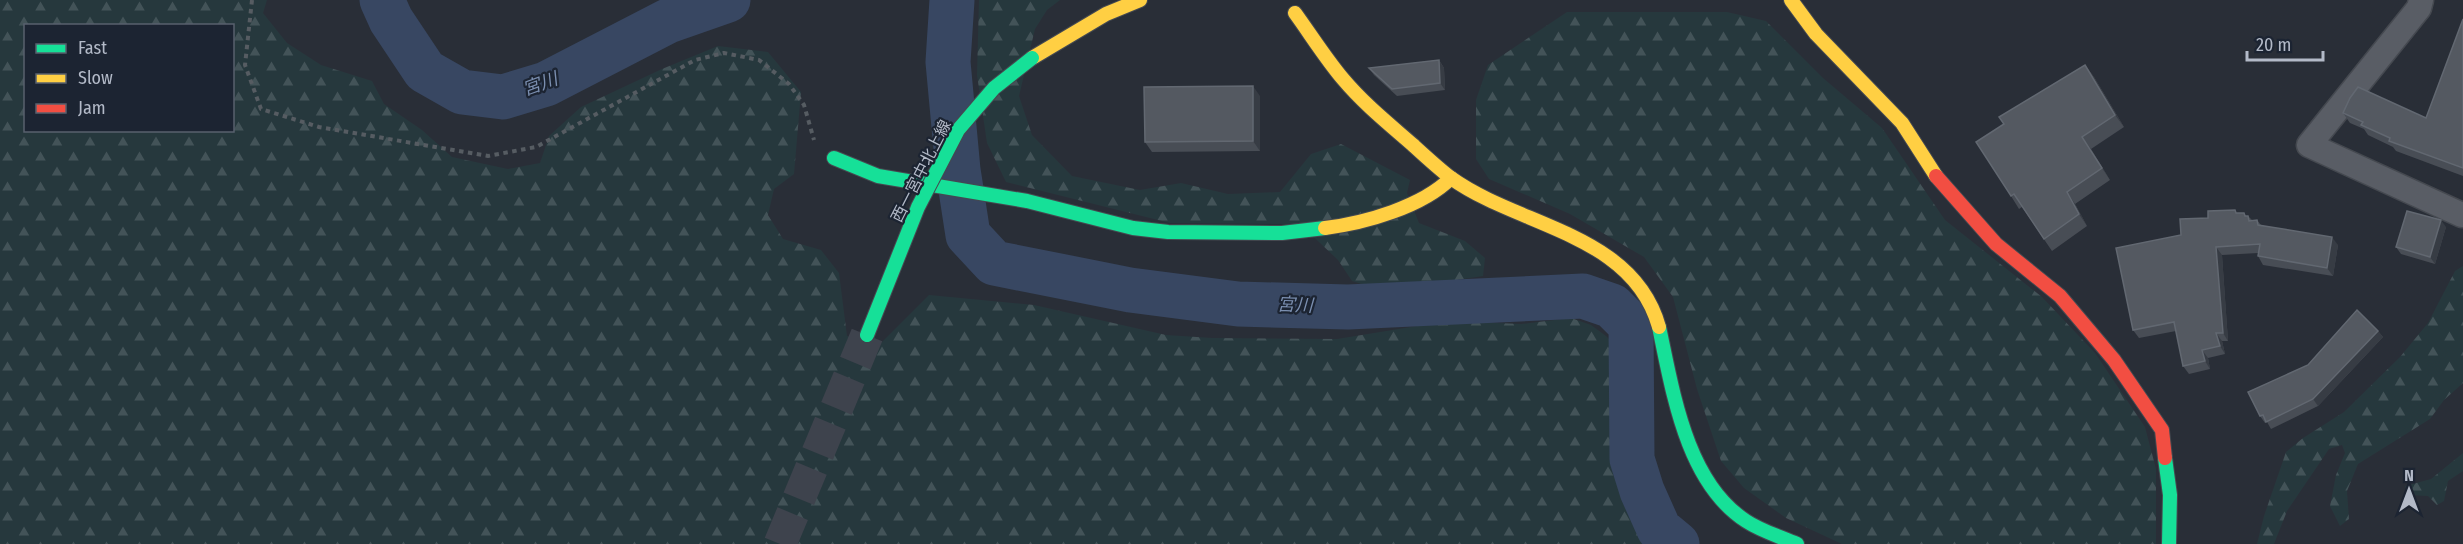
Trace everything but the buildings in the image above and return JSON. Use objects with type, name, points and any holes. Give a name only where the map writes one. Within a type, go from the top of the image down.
[{"type":"street","name":"西一宮中北上線","points":[[867,335],[918,207],[958,130],[994,88],[1032,58],[1106,15],[1140,0]]},
{"type":"street","points":[[1791,0],[1816,34],[1902,123],[1936,176],[1996,244],[2060,296],[2114,360],[2162,430],[2170,495],[2169,544]]},
{"type":"street","points":[[2421,0],[2419,8],[2309,145],[2462,215]]},
{"type":"street","points":[[1295,13],[1342,78],[1370,108],[1451,178],[1482,195],[1585,242],[1623,269],[1644,294],[1658,324],[1680,421],[1702,471],[1717,494],[1746,521],[1797,544]]},
{"type":"street","points":[[834,158],[878,176],[938,188],[1027,201],[1133,228],[1168,232],[1282,232],[1334,228],[1382,216],[1440,189],[1451,178]]},
{"type":"path","points":[[252,0],[245,65],[261,109],[319,127],[488,156],[536,147],[695,60],[724,53],[759,60],[789,84],[804,105],[815,144],[834,158]]},
{"type":"green space","points":[[0,0],[267,0],[263,13],[287,43],[321,65],[372,81],[384,104],[422,130],[452,157],[508,169],[540,163],[549,136],[581,107],[662,69],[718,46],[768,52],[801,92],[794,174],[774,189],[768,215],[783,239],[821,250],[839,273],[847,336],[880,344],[929,295],[1034,305],[1166,335],[1212,338],[1337,339],[1448,321],[1521,324],[1571,318],[1591,325],[1615,345],[1620,359],[1622,481],[1628,501],[1643,522],[1668,544],[0,544]]},
{"type":"green space","points":[[979,0],[1060,0],[1047,10],[1035,29],[1019,96],[1032,135],[1072,176],[1140,190],[1181,183],[1228,194],[1280,192],[1311,154],[1341,144],[1410,180],[1407,193],[1419,223],[1465,241],[1485,258],[1483,276],[1384,291],[1352,281],[1338,260],[1300,224],[1170,223],[1006,182],[987,143],[977,75]]},
{"type":"green space","points":[[1567,12],[1727,12],[1766,21],[1823,78],[1882,128],[1945,220],[2042,297],[2095,353],[2145,427],[2156,469],[2156,544],[1842,544],[1786,518],[1744,488],[1721,461],[1697,389],[1673,297],[1644,257],[1570,214],[1489,179],[1476,159],[1476,100],[1488,65]]},
{"type":"green space","points":[[2463,266],[2463,383],[2444,400],[2430,419],[2358,464],[2347,491],[2349,519],[2340,526],[2330,506],[2336,475],[2345,453],[2342,445],[2329,449],[2287,511],[2274,544],[2257,544],[2286,452],[2303,438],[2344,412],[2400,357],[2428,323],[2455,271]]},
{"type":"green space","points":[[2463,453],[2463,471],[2448,481],[2444,501],[2437,505],[2428,496],[2408,495],[2405,486],[2431,479]]},
{"type":"waterway","name":"宮川","points":[[382,0],[391,20],[425,71],[462,92],[503,97],[546,84],[668,21],[728,0]]},
{"type":"waterway","name":"宮川","points":[[952,0],[948,62],[958,170],[968,235],[994,263],[1130,290],[1238,304],[1348,307],[1583,296],[1612,306],[1631,325],[1632,459],[1642,491],[1659,529],[1677,544]]},
{"type":"tunnel","points":[[780,544],[867,335]]},
{"type":"traffic: fast","points":[[867,335],[918,207],[958,130],[994,88],[1032,58]]},
{"type":"traffic: fast","points":[[834,158],[878,176],[1027,201],[1133,228],[1168,232],[1282,233],[1325,228]]},
{"type":"traffic: fast","points":[[1659,327],[1685,434],[1709,483],[1726,504],[1746,521],[1797,544]]},
{"type":"traffic: fast","points":[[2165,458],[2170,495],[2169,544]]},
{"type":"traffic: slow","points":[[1032,58],[1106,14],[1140,0]]},
{"type":"traffic: slow","points":[[1791,0],[1816,34],[1902,123],[1936,176]]},
{"type":"traffic: slow","points":[[1295,13],[1351,88],[1436,166],[1478,195],[1600,251],[1625,271],[1645,296],[1659,327]]},
{"type":"traffic: slow","points":[[1325,228],[1375,218],[1392,212],[1425,197],[1451,178]]},
{"type":"traffic: jam","points":[[1936,176],[1996,244],[2060,296],[2114,360],[2162,430],[2165,458]]}]
